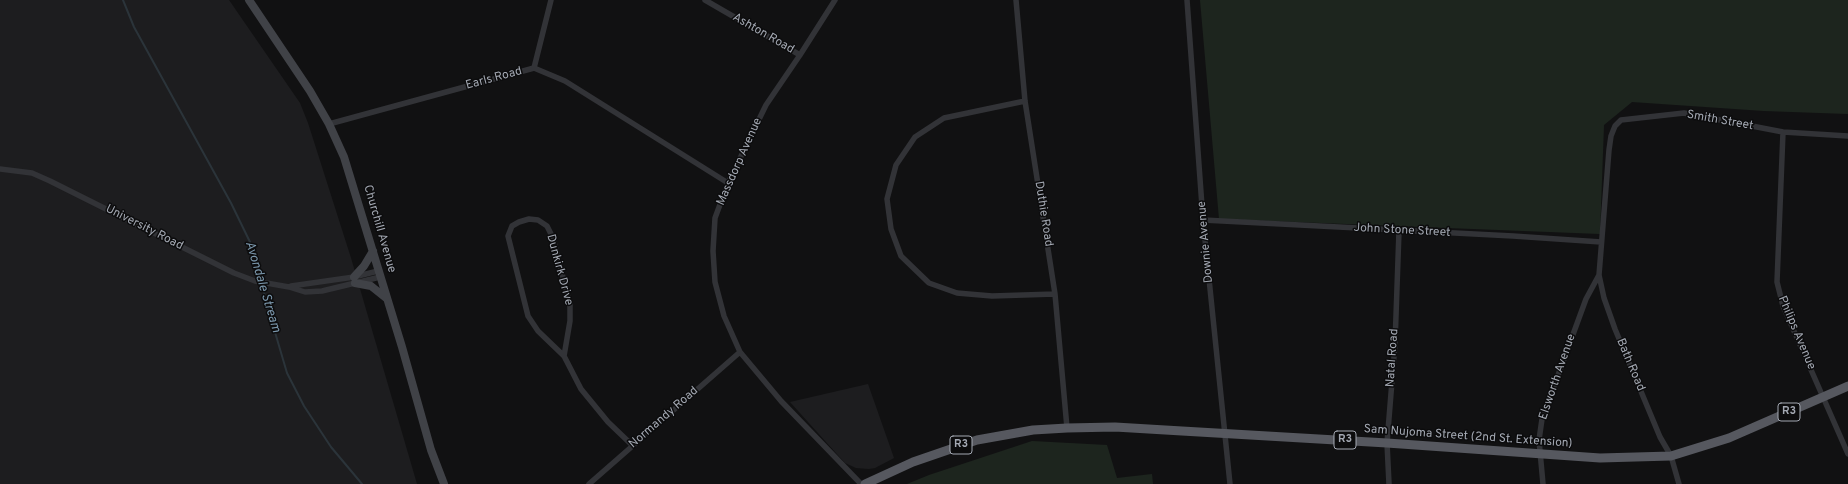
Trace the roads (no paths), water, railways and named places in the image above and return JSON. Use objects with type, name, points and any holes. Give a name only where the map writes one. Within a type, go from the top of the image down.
[{"type":"highway","name":"Sam Nujoma Street (2nd St. Extension)","points":[[865,484],[913,462],[977,440],[1033,430],[1067,428],[1115,427],[1224,433],[1600,458],[1672,456],[1729,438],[1848,386]]},
{"type":"main road","name":"Churchill Avenue","points":[[249,0],[297,70],[329,124],[351,176],[431,450],[444,484]]},
{"type":"main road","points":[[373,251],[355,280],[371,286],[388,300]]},
{"type":"street","points":[[534,68],[551,0]]},
{"type":"street","name":"Ashton Road","points":[[704,0],[800,55]]},
{"type":"street","name":"Massdorp Avenue","points":[[834,0],[800,55],[766,105],[728,183],[716,218],[712,251],[714,274],[724,316],[740,352],[782,401],[861,484]]},
{"type":"street","name":"Duthie Road","points":[[1016,0],[1025,101],[1055,294],[1067,428]]},
{"type":"street","name":"Downie Avenue","points":[[1187,0],[1203,220],[1230,484]]},
{"type":"street","name":"Earls Road","points":[[329,124],[534,68],[565,81],[728,183]]},
{"type":"street","points":[[1025,101],[944,118],[915,137],[896,165],[887,199],[891,229],[901,256],[929,283],[957,293],[992,296],[1055,294]]},
{"type":"street","name":"Smith Street","points":[[1601,242],[1611,136],[1615,126],[1621,120],[1684,114],[1783,132],[1848,136]]},
{"type":"street","name":"Philips Avenue","points":[[1783,132],[1777,282],[1784,306],[1810,363],[1822,398],[1848,454]]},
{"type":"street","name":"University Road","points":[[0,169],[32,174],[50,181],[234,273],[254,281],[289,287],[305,292],[322,291],[379,274]]},
{"type":"street","name":"Dunkirk Drive","points":[[564,356],[570,321],[570,305],[553,238],[547,226],[538,220],[529,219],[512,226],[508,236],[528,316],[538,331],[564,356],[581,389],[608,422],[632,445]]},
{"type":"street","name":"John Stone Street","points":[[1203,220],[1601,242]]},
{"type":"street","name":"Natal Road","points":[[1389,484],[1387,443],[1395,344],[1399,231]]},
{"type":"street","name":"Bath Road","points":[[1601,242],[1599,275],[1604,298],[1615,329],[1660,437],[1672,456],[1679,484]]},
{"type":"street","name":"Elsworth Avenue","points":[[1543,484],[1540,454],[1540,430],[1548,401],[1586,299],[1599,275]]},
{"type":"street","name":"University Road","points":[[289,287],[355,280]]},
{"type":"street","name":"Normandy Road","points":[[589,484],[740,352]]},
{"type":"waterway","name":"Avondale Stream","points":[[123,0],[134,27],[231,203],[250,242],[255,255],[267,305],[287,373],[304,406],[331,447],[362,484]]}]
